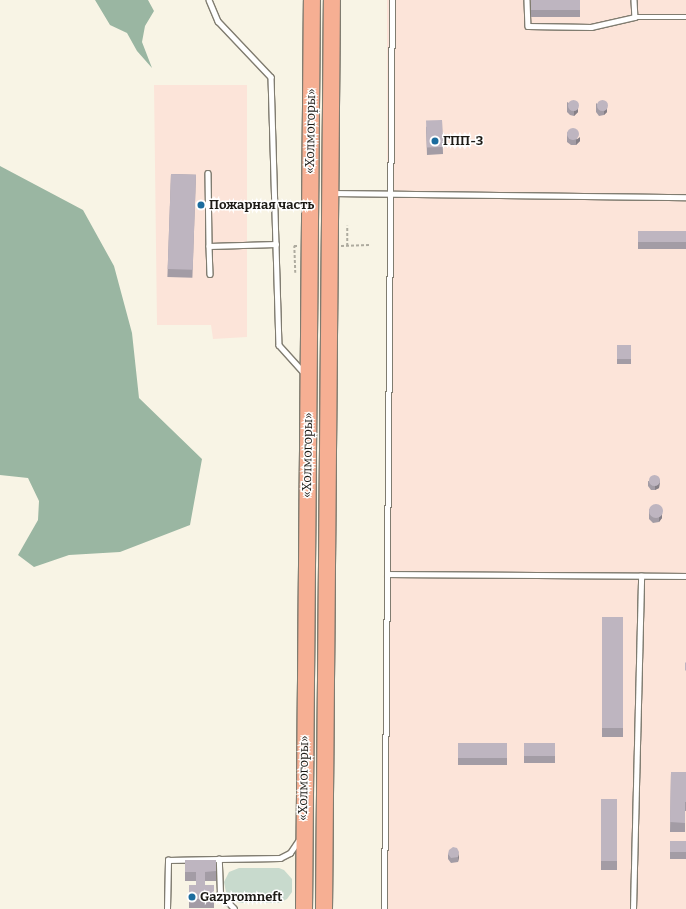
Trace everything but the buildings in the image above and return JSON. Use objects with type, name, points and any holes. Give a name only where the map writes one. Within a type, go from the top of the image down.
[{"type":"highway","name":"«Холмогоры»","points":[[304,909],[303,826],[312,0]]},
{"type":"highway","name":"«Холмогоры»","points":[[324,909],[332,0]]},
{"type":"highway","points":[[309,378],[328,378]]},
{"type":"lane","points":[[209,0],[218,22],[271,77],[278,345],[309,378]]},
{"type":"lane","points":[[384,909],[392,0]]},
{"type":"lane","points":[[527,0],[528,26],[591,26],[635,17],[686,18]]},
{"type":"lane","points":[[634,0],[635,17]]},
{"type":"lane","points":[[208,173],[210,274]]},
{"type":"lane","points":[[330,192],[686,197]]},
{"type":"lane","points":[[209,246],[276,244]]},
{"type":"lane","points":[[387,574],[686,576]]},
{"type":"lane","points":[[633,909],[641,576]]},
{"type":"lane","points":[[167,909],[168,860],[280,858],[290,852],[297,845],[303,826]]},
{"type":"lane","points":[[219,859],[220,894],[234,909]]},
{"type":"path","points":[[347,226],[347,246]]},
{"type":"shaded area","points":[[387,0],[686,0],[686,909],[387,909]]},
{"type":"shaded area","name":"Пожарная часть","points":[[154,85],[247,85],[247,337],[213,339],[211,325],[157,325]]},
{"type":"green space","points":[[95,0],[148,0],[154,11],[145,26],[142,42],[152,68],[137,51],[127,33],[110,25]]},
{"type":"green space","points":[[0,166],[83,210],[114,266],[132,333],[139,398],[202,459],[190,525],[120,552],[69,555],[34,567],[18,555],[38,520],[39,501],[28,478],[0,475]]},
{"type":"green space","points":[[239,868],[279,868],[284,870],[292,879],[292,892],[287,899],[279,903],[240,903],[235,901],[226,892],[224,882],[229,872]]},
{"type":"place","name":"ГПП-3","points":[[435,141]]},
{"type":"place","name":"Пожарная часть","points":[[201,205]]},
{"type":"place","name":"Gazpromneft","points":[[192,897]]}]
